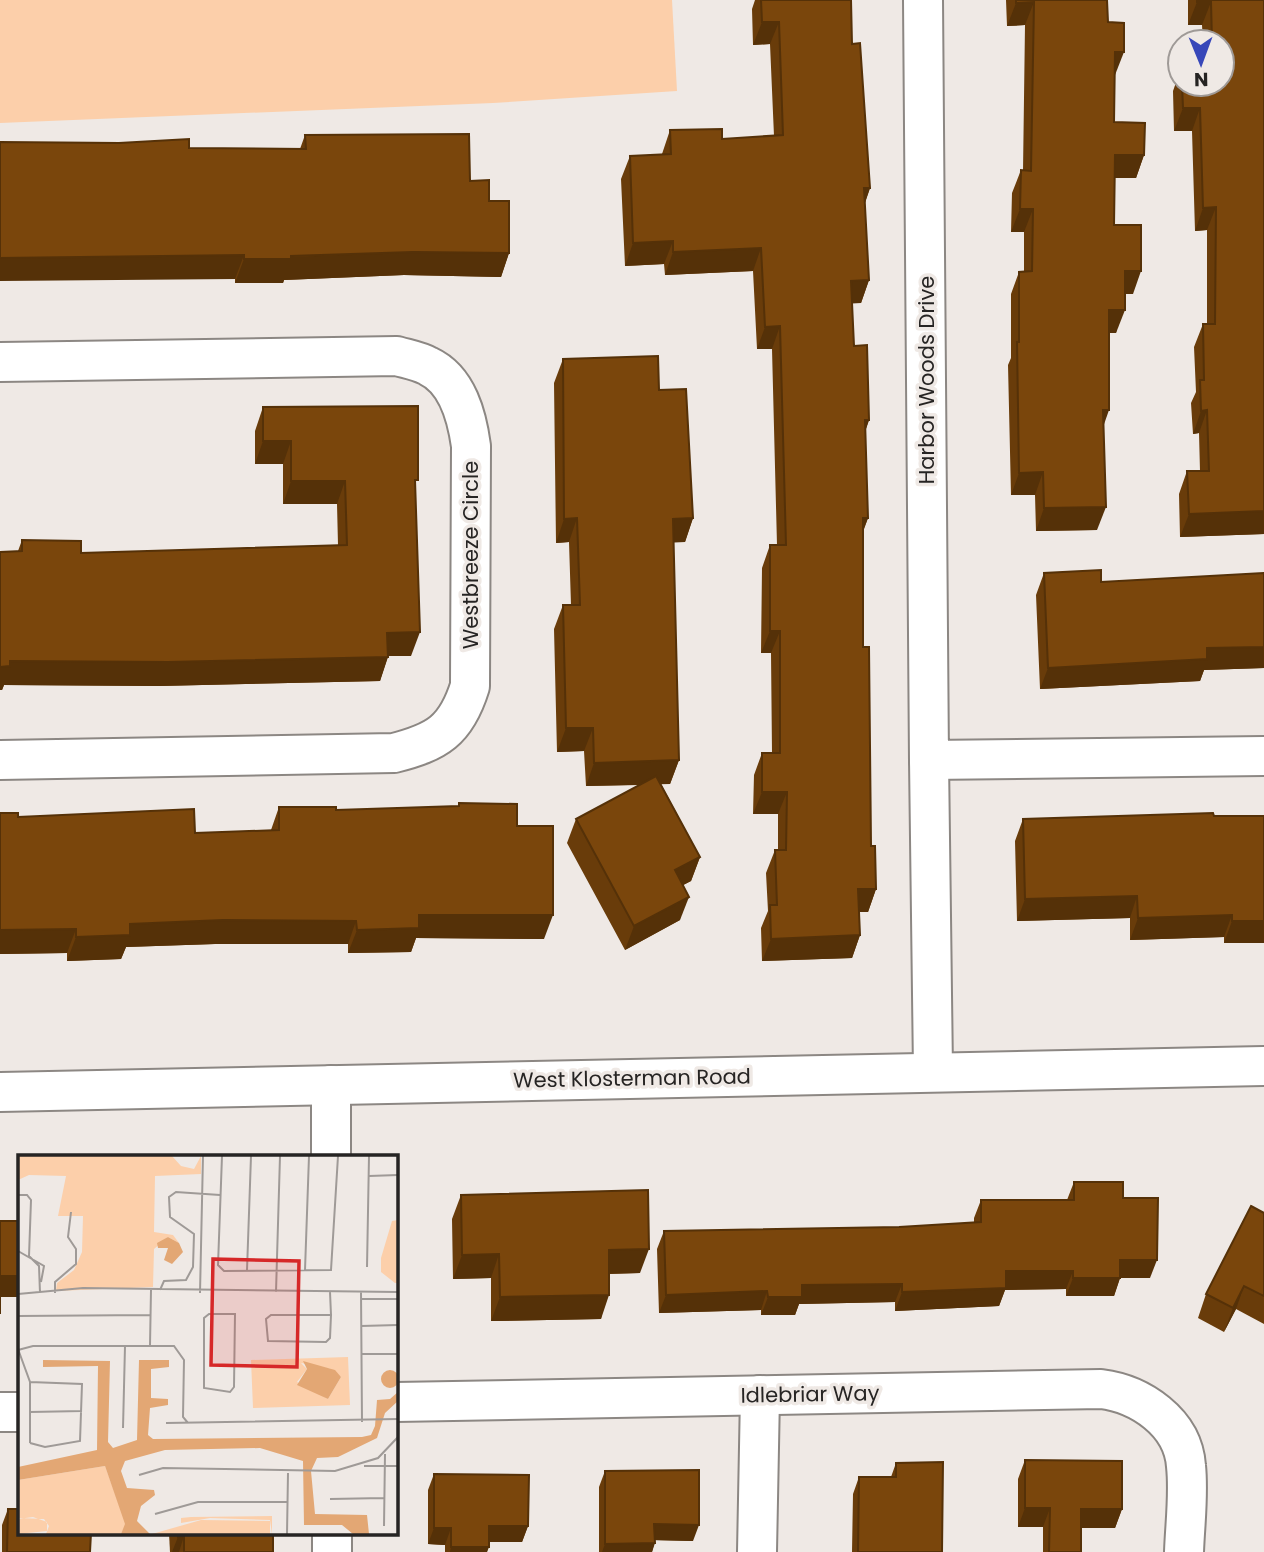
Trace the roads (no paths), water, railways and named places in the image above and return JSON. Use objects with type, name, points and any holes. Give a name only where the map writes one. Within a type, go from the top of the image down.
[{"type":"street","name":"Harbor Woods Drive","points":[[923,0],[933,1071]]},
{"type":"street","name":"Westbreeze Circle","points":[[0,362],[397,356],[430,366],[451,387],[466,414],[471,446],[471,499],[470,686],[463,708],[452,725],[428,744],[394,753],[0,760]]},
{"type":"street","points":[[929,760],[1264,757]]},
{"type":"street","name":"West Klosterman Road","points":[[0,1092],[1264,1066]]},
{"type":"street","points":[[331,1085],[331,1155]]},
{"type":"street","name":"Idlebriar Way","points":[[397,1402],[1101,1389],[1123,1392],[1159,1414],[1181,1447],[1186,1464],[1184,1552]]},
{"type":"street","points":[[757,1552],[760,1395]]},
{"type":"street","points":[[0,1412],[18,1412]]},
{"type":"street","points":[[332,1534],[332,1552]]}]
